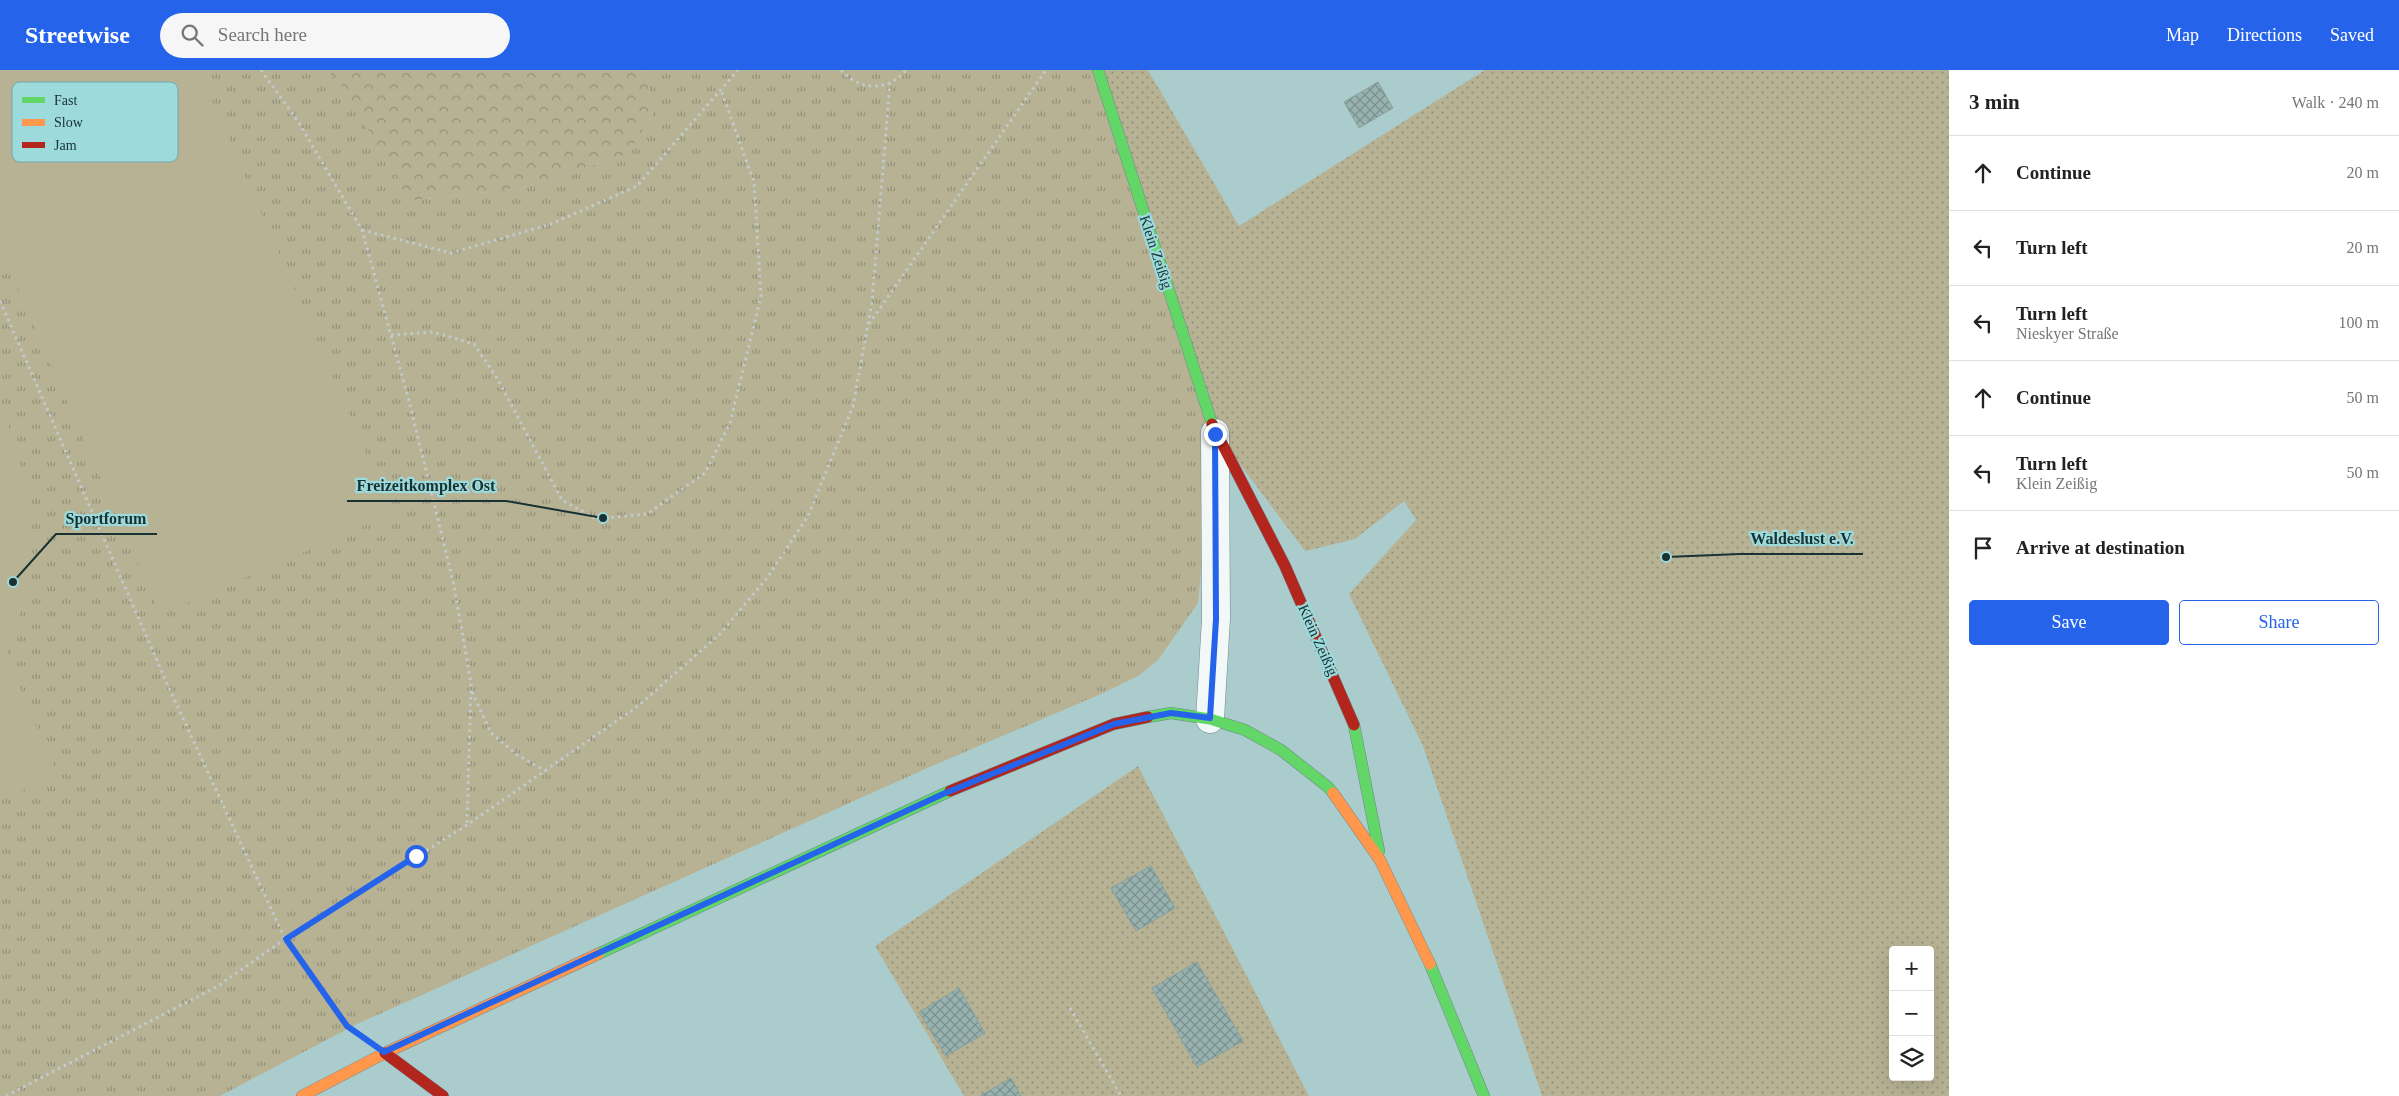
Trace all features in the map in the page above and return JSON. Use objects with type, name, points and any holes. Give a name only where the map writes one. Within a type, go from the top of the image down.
[{"type":"main road","name":"Klein Zeißig","points":[[1098,70],[1215,434],[1284,566],[1354,718],[1380,860]]},
{"type":"main road","points":[[302,1096],[384,1052],[943,794],[1114,724],[1171,713],[1210,718],[1245,730],[1281,750],[1328,787],[1380,860],[1429,962],[1484,1096]]},
{"type":"main road","points":[[384,1052],[443,1096]]},
{"type":"street","name":"Klein Zeißig","points":[[1210,718],[1216,619],[1215,434]]},
{"type":"path","points":[[261,70],[299,123],[362,230],[452,581],[471,690],[467,825]]},
{"type":"path","points":[[362,230],[450,253],[551,224],[638,186],[738,70]]},
{"type":"path","points":[[841,70],[851,80],[877,87],[890,83],[906,70]]},
{"type":"path","points":[[867,326],[1046,70]]},
{"type":"path","points":[[6,1096],[218,986],[286,939],[467,825],[638,706],[720,634],[767,578],[808,516],[852,406],[872,302],[890,83]]},
{"type":"path","points":[[390,335],[433,332],[474,344],[497,378],[562,500],[596,518],[647,514],[705,473],[730,423],[761,296],[754,182],[721,90]]},
{"type":"path","points":[[0,301],[169,688],[286,939],[347,1026],[384,1052]]},
{"type":"path","points":[[471,690],[491,733],[516,754],[546,770]]},
{"type":"path","points":[[1070,1008],[1121,1096]]},
{"type":"green space","points":[[0,70],[327,70],[346,92],[409,201],[522,188],[628,154],[654,113],[645,70],[1098,70],[1214,433],[1198,603],[1158,660],[1138,676],[1101,694],[932,766],[355,1025],[220,1096],[0,1096]]},
{"type":"green space","points":[[12,70],[199,70],[392,514],[160,615],[0,248],[0,75]]},
{"type":"green space","points":[[327,70],[645,70],[654,113],[628,154],[522,188],[409,201],[346,92]]},
{"type":"green space","points":[[1099,70],[1148,70],[1239,226],[1485,70],[1949,70],[1949,1096],[1542,1096],[1423,746],[1349,594],[1416,520],[1404,501],[1355,539],[1305,551],[1216,432]]},
{"type":"green space","points":[[0,404],[10,429],[23,480],[29,532],[26,585],[21,611],[6,655],[57,774],[0,801]]},
{"type":"green space","points":[[1138,766],[1309,1096],[964,1096],[875,946]]},
{"type":"building","points":[[1378,82],[1393,108],[1359,128],[1344,102]]},
{"type":"building","points":[[1151,866],[1175,908],[1136,931],[1111,888]]},
{"type":"building","points":[[1197,962],[1243,1041],[1197,1067],[1152,988]]},
{"type":"building","points":[[959,988],[985,1033],[946,1056],[919,1012]]},
{"type":"building","points":[[1011,1078],[1021,1096],[980,1096]]},
{"type":"traffic: fast","points":[[1098,70],[1212,424]]},
{"type":"traffic: fast","points":[[1148,717],[1171,713],[1210,719],[1245,730],[1281,750],[1333,793]]},
{"type":"traffic: fast","points":[[1354,725],[1379,851]]},
{"type":"traffic: fast","points":[[598,954],[950,791]]},
{"type":"traffic: fast","points":[[1430,964],[1484,1096]]},
{"type":"traffic: slow","points":[[1333,793],[1380,860],[1430,964]]},
{"type":"traffic: slow","points":[[302,1096],[385,1053],[598,954]]},
{"type":"traffic: jam","points":[[1212,424],[1285,566],[1354,725]]},
{"type":"traffic: jam","points":[[950,791],[1114,724],[1148,717]]},
{"type":"traffic: jam","points":[[385,1053],[443,1096]]},
{"type":"place","name":"Freizeitkomplex Ost","points":[[603,518]]},
{"type":"place","name":"Waldeslust e.V.","points":[[1666,557]]},
{"type":"place","name":"Sportforum","points":[[13,582]]},
{"type":"route","points":[[416,856],[286,939],[347,1026],[384,1052],[943,794],[1114,724],[1171,713],[1210,718],[1216,619],[1215,434]]}]
